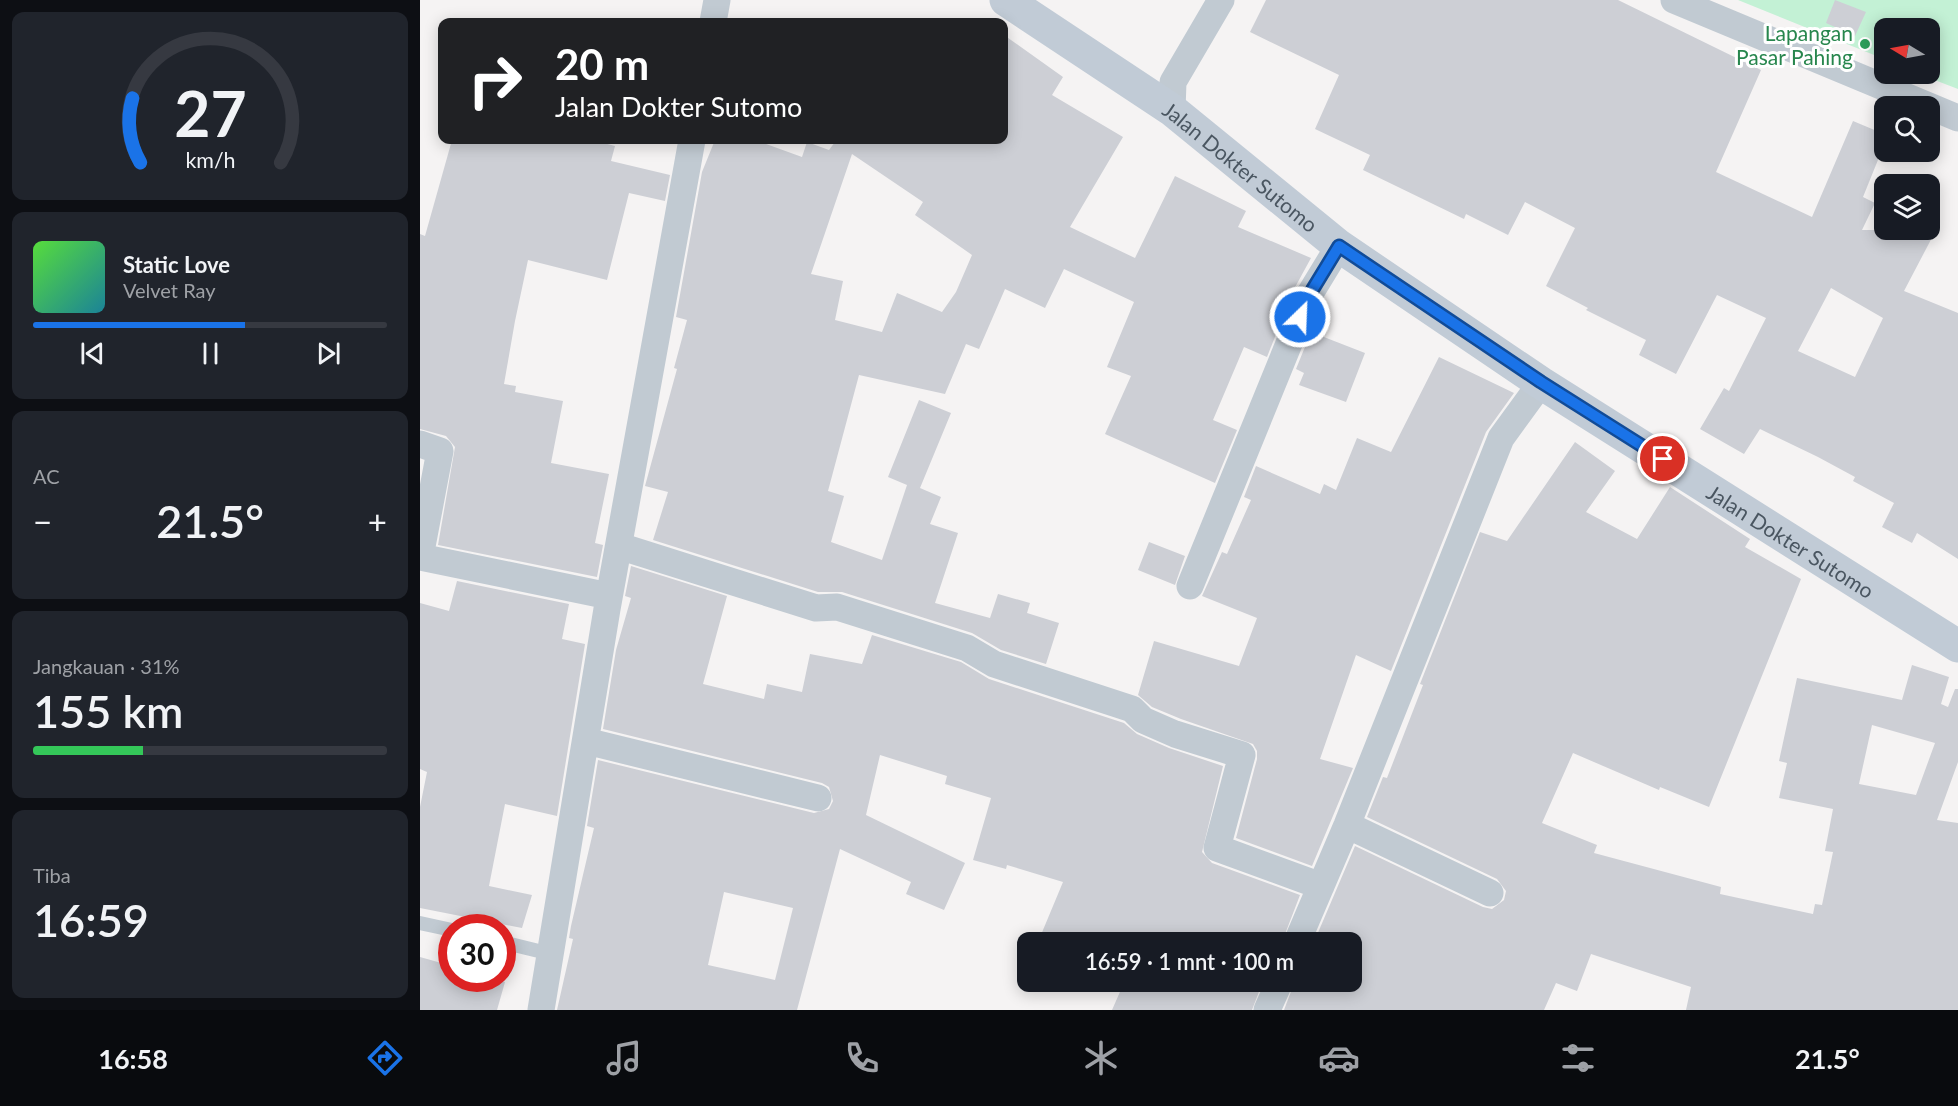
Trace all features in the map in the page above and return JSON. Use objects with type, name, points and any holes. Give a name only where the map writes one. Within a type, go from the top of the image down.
[{"type":"main road","name":"Jalan Dokter Sutomo","points":[[1006,0],[1172,110],[1339,246],[1541,382],[1958,646]]},
{"type":"street","points":[[714,18],[717,0]]},
{"type":"street","points":[[1172,110],[1173,82],[1221,0]]},
{"type":"street","points":[[1674,0],[1958,118]]},
{"type":"street","points":[[541,1010],[609,596],[691,144]]},
{"type":"street","points":[[1190,586],[1308,297],[1339,246]]},
{"type":"street","points":[[1301,932],[1347,825],[1501,438],[1541,382]]},
{"type":"street","points":[[420,444],[440,451],[420,557],[609,596]]},
{"type":"street","points":[[619,546],[816,608],[837,607],[967,648],[994,664],[1132,710],[1143,720],[1175,734],[1242,755],[1217,848],[1321,886]]},
{"type":"street","points":[[586,741],[818,798]]},
{"type":"street","points":[[1347,825],[1490,892]]},
{"type":"street","points":[[1267,1010],[1275,992]]},
{"type":"lane","points":[[420,923],[438,927]]},
{"type":"lane","points":[[516,945],[551,954]]},
{"type":"green space","name":"Lapangan Pasar Pahing","points":[[1738,0],[1958,0],[1958,89],[1940,82],[1940,18],[1874,18],[1874,55]]},
{"type":"building","points":[[1266,0],[1618,0],[1761,70],[1716,172],[1812,217],[1853,121],[1874,130],[1874,162],[1877,162],[1863,197],[1874,202],[1874,205],[1862,230],[1874,230],[1874,240],[1931,240],[1904,291],[1958,313],[1958,559],[1917,533],[1912,543],[1882,527],[1894,503],[1853,481],[1855,477],[1818,457],[1760,429],[1744,454],[1700,429],[1724,388],[1729,391],[1766,318],[1717,295],[1676,374],[1639,355],[1646,340],[1586,310],[1588,308],[1546,286],[1575,228],[1525,202],[1508,235],[1466,214],[1464,219],[1363,170],[1370,155],[1315,129],[1339,75],[1250,32]],"holes":[[[1831,288],[1883,318],[1855,377],[1798,351]]]},
{"type":"building","points":[[1835,0],[1866,12],[1855,36],[1826,23]]},
{"type":"building","points":[[1008,38],[1063,77],[1052,95],[1123,137],[1070,227],[1135,258],[1175,176],[1246,211],[1238,227],[1311,258],[1293,291],[1267,357],[1244,347],[1213,420],[1237,430],[1215,483],[1105,434],[1131,376],[1107,367],[1134,302],[1064,269],[1045,308],[1005,289],[979,349],[966,344],[945,394],[859,375],[828,491],[844,496],[831,542],[882,560],[907,485],[888,477],[919,400],[951,413],[920,488],[941,497],[930,524],[958,533],[935,603],[990,618],[998,594],[1030,603],[1027,613],[1059,623],[1046,664],[1001,650],[972,633],[842,592],[818,592],[653,540],[668,492],[645,486],[677,369],[674,368],[687,320],[676,317],[702,172],[713,144],[766,144],[802,157],[806,144],[829,150],[834,144],[1008,144]],"holes":[[[852,154],[923,202],[915,215],[972,255],[956,292],[942,312],[897,293],[882,332],[835,320],[843,281],[811,274]]]},
{"type":"building","points":[[451,144],[607,144],[615,146],[611,161],[670,175],[665,201],[629,193],[607,280],[528,260],[515,321],[504,384],[516,386],[515,392],[563,401],[551,463],[609,474],[595,543],[603,545],[597,577],[438,545],[455,447],[446,436],[420,429],[420,234],[425,236]]},
{"type":"building","points":[[1311,332],[1365,353],[1346,402],[1299,385],[1304,373],[1296,369]]},
{"type":"building","points":[[1439,357],[1514,393],[1486,432],[1391,671],[1356,655],[1320,759],[1353,768],[1312,866],[1236,838],[1257,759],[1257,751],[1253,744],[1152,707],[1138,695],[1154,641],[1239,666],[1257,618],[1202,596],[1222,552],[1227,554],[1251,500],[1244,497],[1256,466],[1320,494],[1324,484],[1336,490],[1357,438],[1391,452]]},
{"type":"building","points":[[1575,442],[1615,471],[1586,512],[1637,539],[1670,487],[1750,539],[1745,547],[1801,579],[1709,807],[1660,787],[1659,790],[1573,753],[1542,823],[1597,845],[1594,853],[1721,887],[1720,894],[1813,914],[1815,904],[1822,905],[1833,852],[1825,851],[1833,809],[1779,798],[1787,763],[1779,761],[1797,678],[1902,700],[1912,665],[1949,677],[1941,704],[1948,707],[1955,689],[1958,689],[1958,762],[1937,820],[1958,823],[1958,1010],[1686,1010],[1691,987],[1591,954],[1577,991],[1556,983],[1544,1010],[1284,1010],[1291,992],[1362,992],[1362,932],[1318,932],[1355,846],[1483,907],[1492,909],[1504,900],[1506,891],[1497,879],[1367,817],[1383,777],[1387,778],[1423,685],[1420,684],[1480,532],[1507,541]],"holes":[[[1872,725],[1935,743],[1916,795],[1859,784]]]},
{"type":"building","points":[[1149,542],[1185,556],[1175,585],[1138,570]]},
{"type":"building","points":[[631,566],[727,596],[703,684],[764,699],[767,684],[802,692],[810,654],[862,664],[872,635],[961,662],[989,679],[1124,723],[1137,734],[1169,748],[1223,766],[1202,852],[1212,863],[1300,895],[1286,932],[1042,932],[1063,882],[1007,865],[1006,869],[973,860],[991,798],[945,784],[947,776],[880,755],[866,815],[965,863],[944,910],[906,894],[911,882],[840,849],[797,1010],[557,1010],[573,939],[569,938],[571,926],[594,828],[587,826],[598,760],[814,813],[829,809],[833,801],[829,787],[822,783],[603,729],[616,650],[631,598],[625,596]],"holes":[[[724,892],[793,908],[775,980],[708,965]]]},
{"type":"building","points":[[457,581],[569,604],[562,639],[585,644],[557,816],[505,804],[489,886],[532,895],[522,928],[516,927],[516,914],[451,914],[420,908],[420,807],[427,772],[420,769],[420,603],[449,611]]},
{"type":"building","points":[[420,957],[438,962],[438,992],[502,992],[497,1010],[420,1010]]},
{"type":"building","points":[[1120,992],[1259,992],[1252,1010],[1112,1010]]},
{"type":"place","name":"Lapangan Pasar Pahing","points":[[1865,44]]},
{"type":"route","points":[[1300,317],[1308,297],[1339,246],[1541,382],[1663,459]]}]
